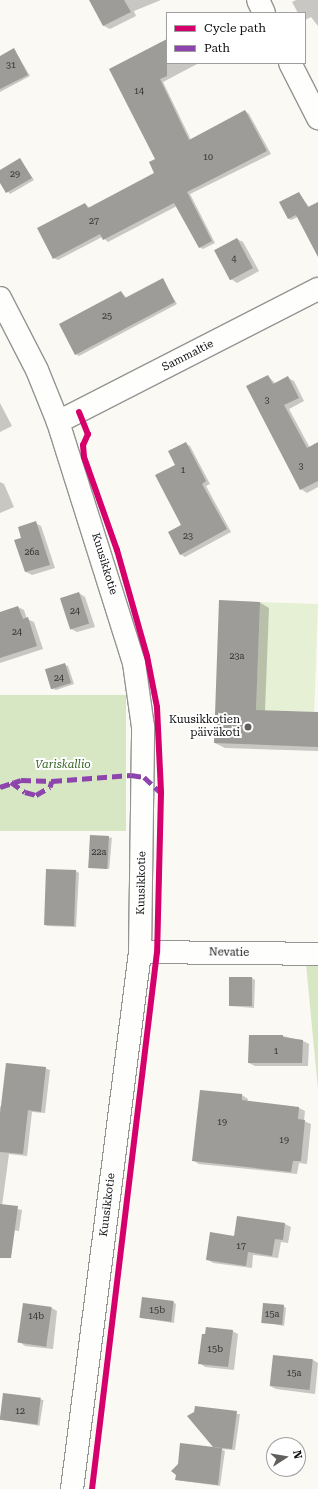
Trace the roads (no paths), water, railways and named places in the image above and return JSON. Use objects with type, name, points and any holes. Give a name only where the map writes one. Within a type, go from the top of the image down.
[{"type":"street","points":[[258,0],[264,12]]},
{"type":"street","points":[[291,64],[318,118]]},
{"type":"street","name":"Sammaltie","points":[[58,422],[318,289]]},
{"type":"street","name":"Kuusikkotie","points":[[0,298],[37,370],[58,422],[134,663],[141,697],[144,777],[140,952],[72,1489]]},
{"type":"street","name":"Nevatie","points":[[140,952],[318,954]]},
{"type":"place","name":"Kuusikkotien päiväkoti","points":[[248,727]]},
{"type":"park label","name":"Variskallio","points":[[63,765]]}]
